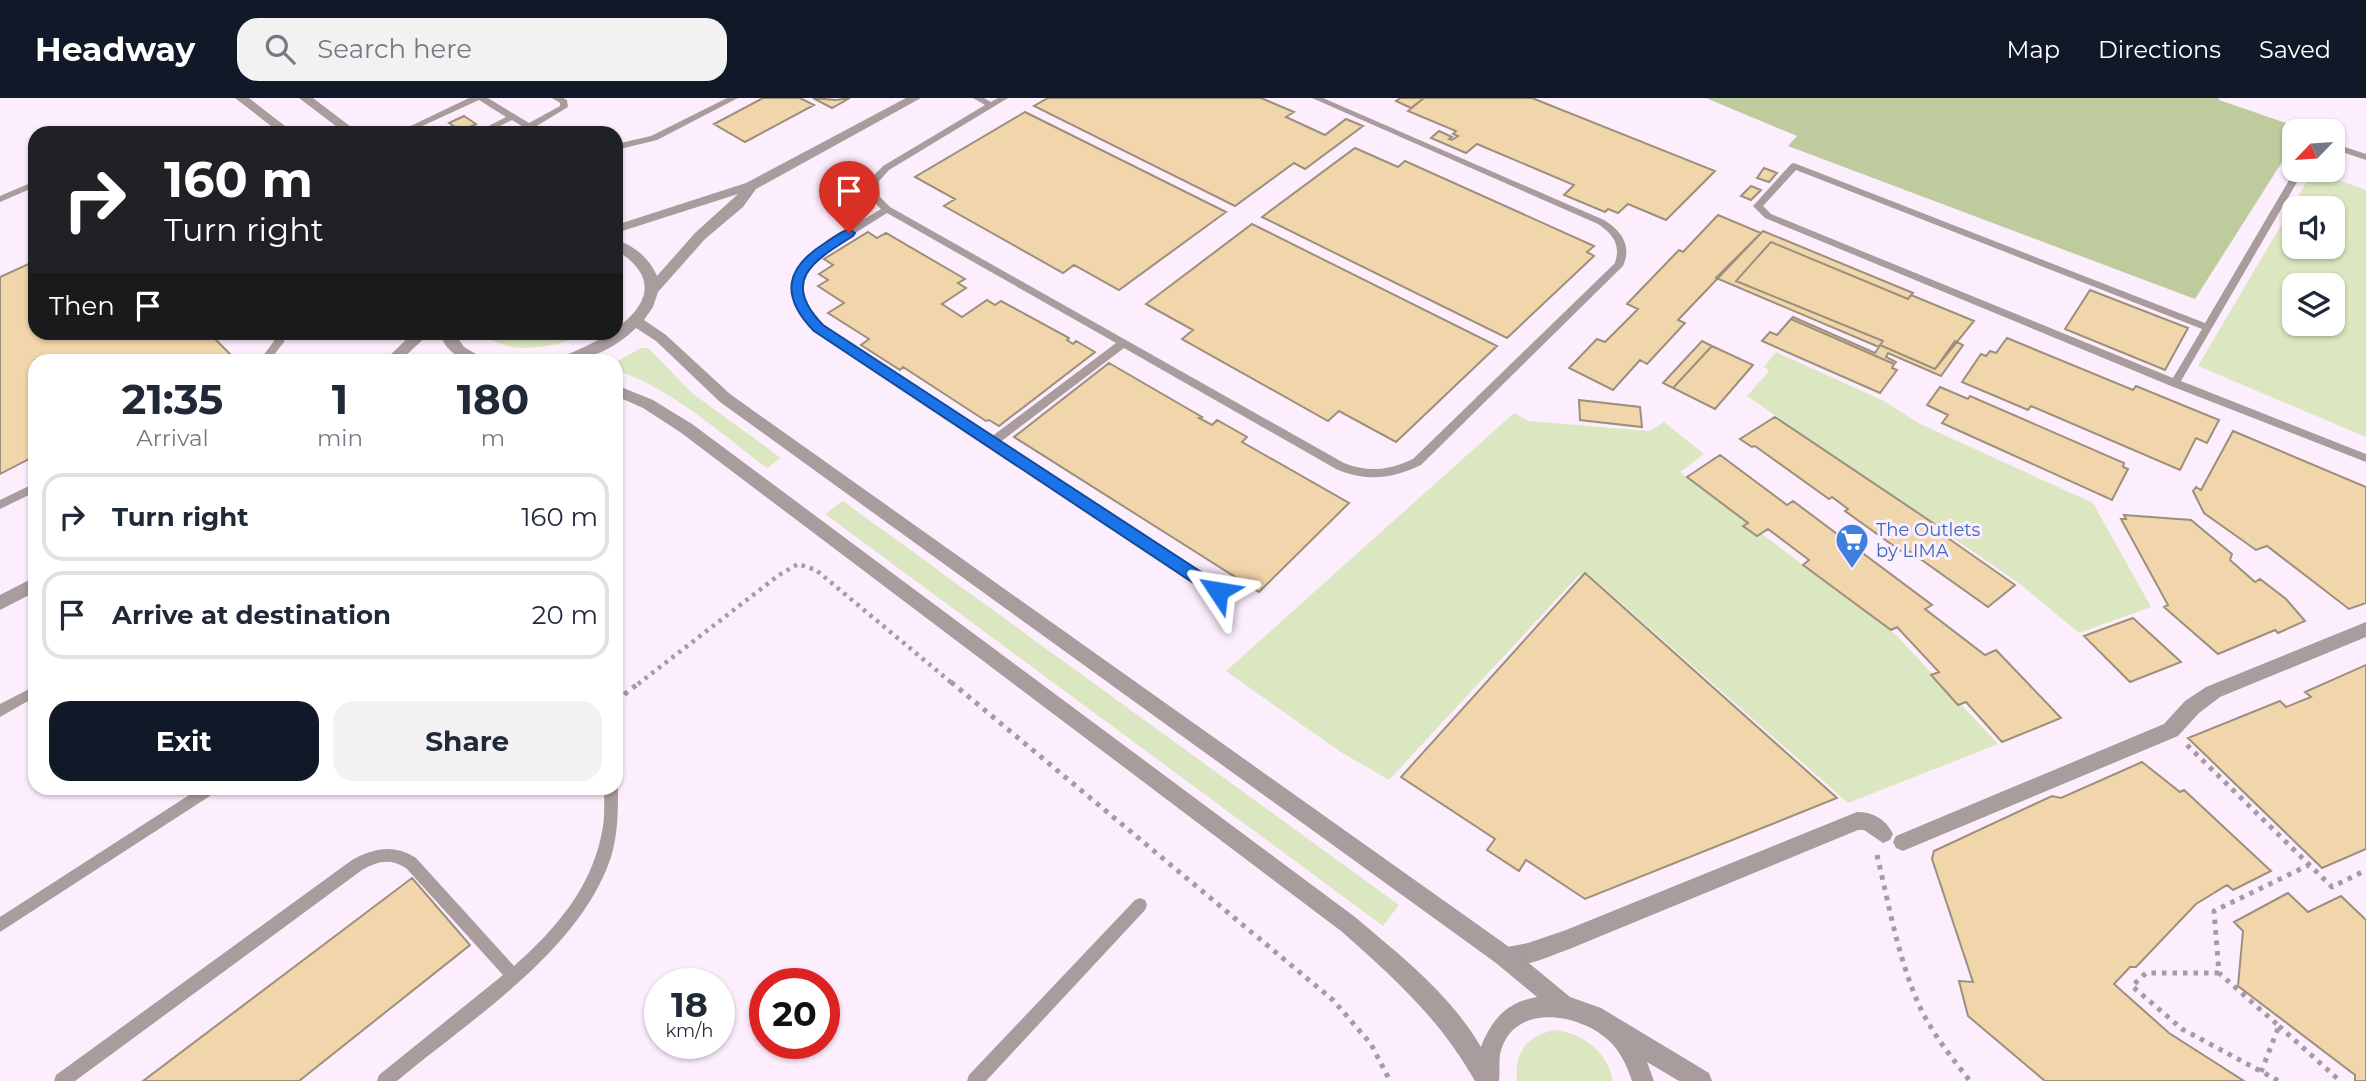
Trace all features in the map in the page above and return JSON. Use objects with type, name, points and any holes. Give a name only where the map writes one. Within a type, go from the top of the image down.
[{"type":"street","points":[[241,98],[277,126]]},
{"type":"street","points":[[304,98],[344,126]]},
{"type":"street","points":[[623,227],[751,186],[915,98]]},
{"type":"street","points":[[652,290],[700,236],[738,204],[751,186]]},
{"type":"street","points":[[623,248],[638,256],[650,271],[652,290],[648,305],[636,322],[623,332]]},
{"type":"street","points":[[636,322],[661,338],[725,398],[1504,956],[1562,1004]]},
{"type":"street","points":[[400,354],[415,340]]},
{"type":"street","points":[[448,340],[463,354]]},
{"type":"street","points":[[582,354],[611,340]]},
{"type":"street","points":[[623,393],[648,404],[686,428],[1348,923],[1416,983],[1465,1041],[1488,1080]]},
{"type":"street","points":[[0,603],[28,588]]},
{"type":"street","points":[[1903,842],[2171,730],[2192,707],[2213,692],[2366,629]]},
{"type":"street","points":[[1504,956],[1528,953],[1567,940],[1857,821],[1868,821],[1883,834]]},
{"type":"street","points":[[1488,1080],[1490,1047],[1505,1022],[1531,1006],[1562,1004],[1590,1013],[1701,1081]]},
{"type":"street","points":[[1616,1031],[1636,1058],[1643,1081]]},
{"type":"lane","points":[[415,126],[475,98]]},
{"type":"lane","points":[[482,98],[527,126]]},
{"type":"lane","points":[[531,126],[564,107],[564,102],[556,98]]},
{"type":"lane","points":[[623,145],[654,138],[734,98]]},
{"type":"lane","points":[[977,98],[991,105]]},
{"type":"lane","points":[[1004,98],[878,174],[874,180],[875,198],[887,209],[1340,466],[1365,475],[1379,474],[1417,462],[1620,264],[1623,257],[1622,243],[1614,231],[1601,222],[1316,98]]},
{"type":"lane","points":[[493,126],[512,117]]},
{"type":"lane","points":[[2345,150],[2366,157]]},
{"type":"lane","points":[[2207,327],[1794,166],[1759,203],[1759,209],[1768,216],[2175,383],[2366,458]]},
{"type":"lane","points":[[2175,383],[2293,182]]},
{"type":"lane","points":[[0,199],[28,187]]},
{"type":"lane","points":[[887,209],[804,264],[797,281],[801,303],[808,317],[831,338],[1218,591]]},
{"type":"lane","points":[[991,443],[1122,343]]},
{"type":"lane","points":[[0,505],[28,491]]},
{"type":"lane","points":[[0,712],[28,695]]},
{"type":"lane","points":[[0,925],[200,795]]},
{"type":"lane","points":[[385,1081],[547,947],[570,921],[601,867],[610,838],[614,809],[612,795]]},
{"type":"lane","points":[[62,1081],[357,865],[382,854],[392,853],[411,863],[513,976]]},
{"type":"lane","points":[[975,1081],[1140,905]]},
{"type":"path","points":[[623,696],[779,575],[798,564],[816,569],[1334,1000],[1371,1044],[1390,1081]]},
{"type":"path","points":[[2171,730],[2332,887],[2366,870]]},
{"type":"path","points":[[1903,842],[1876,853],[1905,967],[1932,1029],[1970,1081]]},
{"type":"path","points":[[2218,973],[2214,911],[2309,865]]},
{"type":"path","points":[[2279,1081],[2182,1029],[2132,986],[2146,973],[2218,973],[2340,1081]]},
{"type":"path","points":[[2261,1072],[2279,1026]]},
{"type":"green space","points":[[1706,98],[2219,98],[2282,122],[2282,162],[2195,299],[1788,146],[1797,136]]},
{"type":"green space","points":[[2307,182],[2344,182],[2366,190],[2366,437],[2198,366],[2282,224],[2282,259],[2345,259],[2345,196],[2298,196]]},
{"type":"green space","points":[[568,340],[534,348],[506,346],[493,341]]},
{"type":"green space","points":[[641,348],[648,348],[692,393],[781,458],[767,468],[676,400],[623,373],[623,358]]},
{"type":"green space","points":[[1776,352],[1882,400],[1920,424],[2093,503],[2151,607],[2079,633],[2020,584],[1747,396],[1769,371],[1764,367]]},
{"type":"green space","points":[[1514,413],[1529,421],[1650,431],[1664,422],[1704,454],[1680,472],[1896,635],[1998,744],[1848,803],[1586,572],[1578,576],[1389,780],[1339,751],[1226,671]]},
{"type":"green space","points":[[843,501],[1399,905],[1383,926],[825,514]]},
{"type":"green space","points":[[1555,1030],[1575,1035],[1593,1046],[1605,1061],[1613,1081],[1517,1081],[1518,1062],[1524,1047],[1537,1036]]},
{"type":"building","points":[[763,98],[800,98],[814,105],[745,142],[714,124]]},
{"type":"building","points":[[813,98],[836,100],[850,98],[832,108]]},
{"type":"building","points":[[1048,98],[1261,98],[1294,112],[1286,117],[1325,135],[1346,119],[1363,126],[1305,169],[1294,163],[1235,206],[1034,106]]},
{"type":"building","points":[[1400,98],[1424,98],[1411,108],[1396,101]]},
{"type":"building","points":[[1424,98],[1532,98],[1715,171],[1666,220],[1628,204],[1618,213],[1608,209],[1605,212],[1564,195],[1574,185],[1477,144],[1466,153],[1431,138],[1439,131],[1452,137],[1449,139],[1452,140],[1458,136],[1453,134],[1456,131],[1408,111]]},
{"type":"building","points":[[1025,112],[1226,212],[1119,290],[1074,265],[1063,273],[944,206],[955,199],[915,177]]},
{"type":"building","points":[[464,116],[476,124],[454,126],[449,123]]},
{"type":"building","points":[[1355,148],[1398,167],[1405,161],[1594,246],[1587,252],[1594,256],[1507,338],[1262,217]]},
{"type":"building","points":[[1764,168],[1777,173],[1769,182],[1757,178]]},
{"type":"building","points":[[1751,186],[1761,190],[1751,200],[1741,196]]},
{"type":"building","points":[[1718,215],[1761,233],[1678,320],[1685,323],[1647,364],[1640,360],[1613,390],[1569,368],[1597,339],[1605,342],[1638,309],[1627,304],[1679,250],[1683,252]]},
{"type":"building","points":[[1252,224],[1497,346],[1396,442],[1339,411],[1328,421],[1182,339],[1193,330],[1146,304]]},
{"type":"building","points":[[1763,231],[1913,293],[1908,299],[1771,242],[1736,281],[1883,341],[1880,345],[1935,369],[1955,341],[1963,345],[1941,376],[1888,353],[1886,357],[1896,362],[1894,364],[1791,319],[1793,317],[1875,353],[1879,347],[1716,278]]},
{"type":"building","points":[[868,232],[877,238],[886,233],[965,279],[958,283],[966,288],[942,304],[962,317],[987,300],[995,305],[1001,301],[1069,338],[1067,340],[1073,344],[1076,341],[1095,352],[999,426],[986,421],[903,367],[900,370],[861,345],[869,339],[828,313],[844,303],[818,286],[828,280],[819,274],[833,265],[824,259]]},
{"type":"building","points":[[1771,242],[1908,299],[1911,295],[1974,321],[1935,369],[1880,345],[1883,341],[1736,281]]},
{"type":"building","points":[[28,264],[28,340],[216,340],[230,354],[28,354],[28,460],[0,474],[0,277]]},
{"type":"building","points":[[2090,290],[2188,328],[2165,370],[2065,329]]},
{"type":"building","points":[[1791,319],[1894,364],[1892,368],[1897,370],[1880,393],[1762,341],[1770,332],[1777,335]]},
{"type":"building","points":[[2007,338],[2133,390],[2136,386],[2219,420],[2207,443],[2196,438],[2180,470],[2031,406],[2028,410],[1962,382],[1981,354],[1986,356],[1990,351],[1996,353]]},
{"type":"building","points":[[1702,341],[1712,346],[1673,388],[1663,383]]},
{"type":"building","points":[[1712,346],[1753,365],[1715,409],[1673,388]]},
{"type":"building","points":[[1109,363],[1212,425],[1217,420],[1247,437],[1242,442],[1349,503],[1259,592],[1014,437]]},
{"type":"building","points":[[1940,387],[1968,399],[1970,396],[2124,463],[2123,467],[2128,469],[2112,500],[1942,423],[1948,415],[1927,405]]},
{"type":"building","points":[[1579,400],[1640,407],[1642,427],[1580,420]]},
{"type":"building","points":[[1775,417],[1939,527],[1935,529],[2015,585],[1988,607],[1909,551],[1905,554],[1845,511],[1848,509],[1832,497],[1829,499],[1755,446],[1752,447],[1740,439]]},
{"type":"building","points":[[2233,431],[2366,487],[2366,603],[2349,609],[2267,546],[2256,550],[2204,513],[2193,491],[2196,487],[2201,490]]},
{"type":"building","points":[[1720,455],[1787,505],[1793,501],[1932,605],[1925,609],[1985,655],[1996,650],[2061,718],[2002,742],[1966,702],[1958,705],[1931,675],[1939,672],[1897,627],[1891,630],[1803,565],[1809,560],[1768,529],[1757,536],[1743,526],[1748,523],[1687,477]]},
{"type":"building","points":[[2124,515],[2191,520],[2232,554],[2230,560],[2255,582],[2260,579],[2286,599],[2305,621],[2278,633],[2275,630],[2218,654],[2164,607],[2168,605],[2121,519],[2126,519]]},
{"type":"building","points":[[1585,573],[1837,798],[1585,899],[1526,860],[1519,871],[1487,850],[1495,839],[1401,777]]},
{"type":"building","points":[[2133,618],[2181,662],[2130,682],[2084,636]]},
{"type":"building","points":[[2366,665],[2366,849],[2322,868],[2188,738],[2280,701],[2286,707],[2311,697],[2305,692]]},
{"type":"building","points":[[2142,762],[2180,792],[2184,790],[2271,871],[2233,890],[2227,885],[2196,904],[2136,967],[2130,967],[2114,984],[2169,1033],[2244,1081],[2045,1081],[1968,1016],[1959,981],[1973,982],[1932,859],[1934,851],[2052,796],[2061,798]]},
{"type":"building","points":[[412,878],[470,945],[299,1081],[143,1081]]},
{"type":"building","points":[[2288,893],[2308,912],[2341,896],[2366,920],[2366,1081],[2355,1081],[2355,1075],[2238,986],[2243,931],[2234,922]]},
{"type":"place","name":"The Outlets by LIMA","points":[[1852,570]]},
{"type":"route","points":[[849,233],[811,257],[799,272],[797,290],[801,303],[808,317],[819,328],[1218,591]]}]
